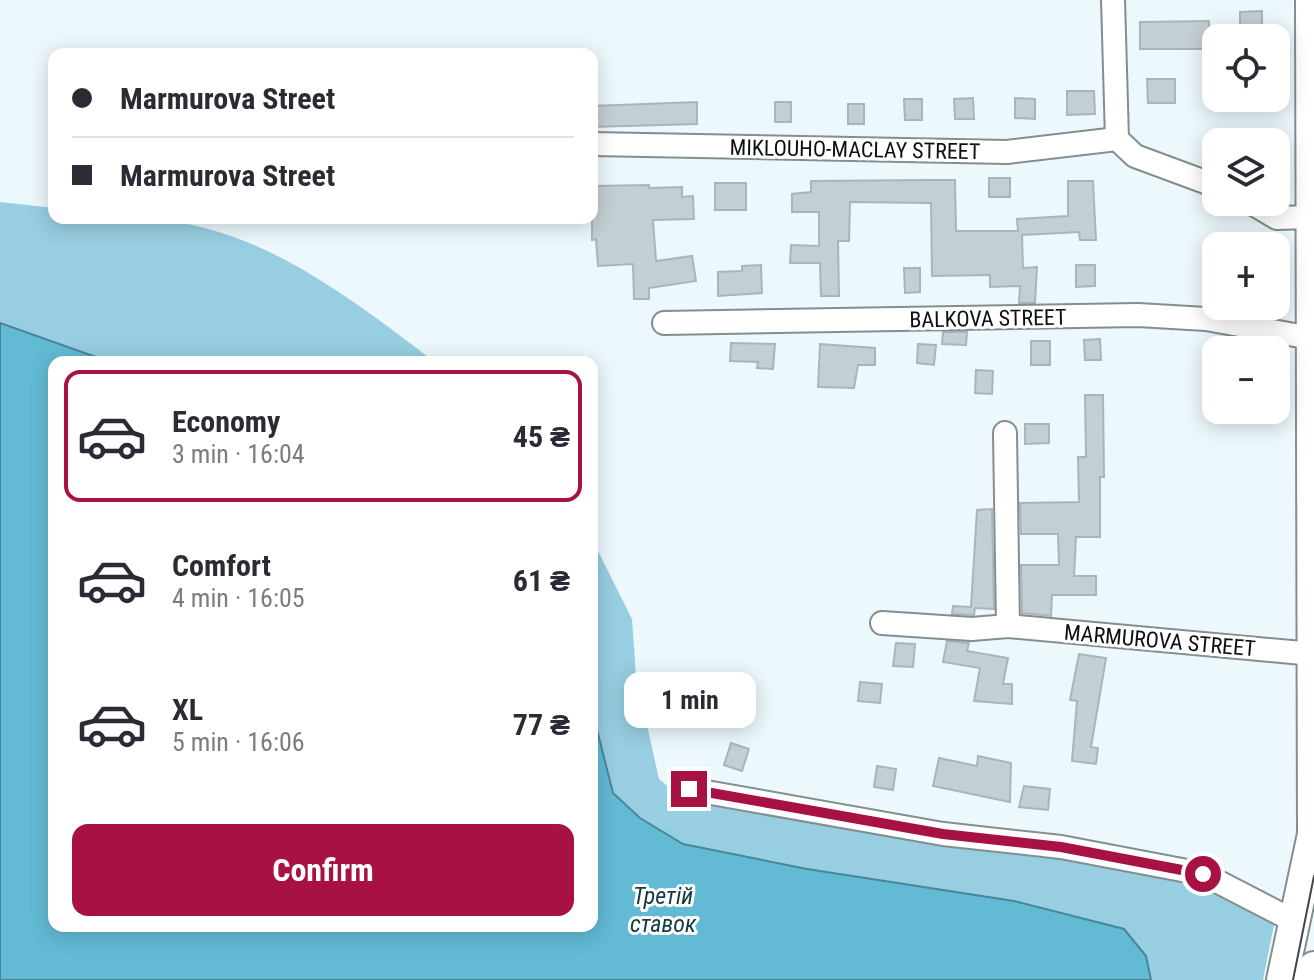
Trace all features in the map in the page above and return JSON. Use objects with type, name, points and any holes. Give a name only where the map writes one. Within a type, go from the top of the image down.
[{"type":"main road","points":[[1282,980],[1313,834],[1311,0]]},
{"type":"main road","points":[[1311,980],[1314,967]]},
{"type":"street","points":[[1113,0],[1117,139],[1135,156],[1202,181]]},
{"type":"street","name":"MIKLOUHO-MACLAY STREET","points":[[598,144],[1007,152],[1117,139]]},
{"type":"street","points":[[1274,216],[1312,217]]},
{"type":"street","name":"BALKOVA STREET","points":[[664,323],[1138,315],[1206,319],[1311,338]]},
{"type":"street","points":[[1005,433],[1008,626]]},
{"type":"street","name":"MARMUROVA STREET","points":[[882,623],[972,629],[1008,626],[1313,654]]},
{"type":"street","points":[[689,789],[943,834],[1061,847],[1203,874],[1294,921]]},
{"type":"shaded area","points":[[0,202],[48,207],[48,224],[186,224],[236,238],[297,266],[427,356],[48,356],[48,932],[598,932],[598,551],[632,619],[636,676],[659,779],[682,798],[1061,855],[1202,881],[1275,920],[1263,980],[0,980]]},
{"type":"water","name":"Третій ставок","points":[[0,323],[93,356],[48,356],[48,932],[598,932],[598,734],[613,793],[640,818],[683,844],[807,869],[1014,901],[1124,929],[1146,956],[1151,980],[0,980]]},
{"type":"building","points":[[1262,11],[1262,24],[1240,24],[1240,12]]},
{"type":"building","points":[[1209,21],[1209,24],[1202,24],[1202,49],[1140,49],[1140,22]]},
{"type":"building","points":[[1147,79],[1175,79],[1175,103],[1148,103]]},
{"type":"building","points":[[1067,91],[1094,91],[1095,114],[1067,115]]},
{"type":"building","points":[[973,98],[974,119],[955,119],[954,99]]},
{"type":"building","points":[[1015,98],[1035,99],[1035,119],[1015,118]]},
{"type":"building","points":[[904,99],[922,99],[922,120],[905,120]]},
{"type":"building","points":[[697,102],[697,124],[598,127],[598,106]]},
{"type":"building","points":[[775,102],[791,102],[791,122],[775,122]]},
{"type":"building","points":[[848,104],[864,104],[864,124],[848,124]]},
{"type":"building","points":[[989,178],[1010,178],[1010,197],[989,197]]},
{"type":"building","points":[[955,180],[956,231],[1018,231],[1017,219],[1068,216],[1068,181],[1093,181],[1096,240],[1080,240],[1079,232],[1022,235],[1023,268],[1037,267],[1035,303],[1019,303],[1020,286],[990,287],[990,275],[932,276],[931,203],[850,202],[849,241],[838,241],[839,296],[821,296],[820,263],[790,263],[791,245],[819,246],[819,212],[792,212],[792,194],[811,192],[811,181]]},
{"type":"building","points":[[715,183],[746,183],[746,210],[715,210]]},
{"type":"building","points":[[598,186],[682,187],[682,197],[693,196],[694,219],[653,220],[656,261],[692,256],[696,281],[649,288],[649,299],[634,299],[633,264],[598,266],[592,224],[598,224]]},
{"type":"building","points":[[761,265],[762,293],[718,296],[718,272],[742,271],[742,266]]},
{"type":"building","points":[[1076,265],[1095,265],[1095,286],[1076,287]]},
{"type":"building","points":[[904,268],[920,268],[920,292],[905,293]]},
{"type":"building","points":[[943,332],[967,332],[966,345],[942,344]]},
{"type":"building","points":[[1100,339],[1101,360],[1085,360],[1084,340]]},
{"type":"building","points":[[1031,341],[1050,341],[1050,365],[1031,365]]},
{"type":"building","points":[[731,343],[775,344],[773,369],[757,368],[758,362],[730,361]]},
{"type":"building","points":[[820,344],[875,348],[875,365],[858,365],[854,388],[818,387]]},
{"type":"building","points":[[918,344],[936,345],[934,365],[917,363]]},
{"type":"building","points":[[976,370],[993,371],[992,394],[975,393]]},
{"type":"building","points":[[1085,395],[1103,395],[1104,477],[1100,477],[1100,537],[1076,537],[1074,576],[1096,576],[1096,595],[1052,595],[1051,616],[1022,613],[1021,565],[1059,565],[1058,534],[1021,534],[1020,503],[1079,502],[1078,457],[1086,457]]},
{"type":"building","points":[[1025,424],[1049,424],[1049,443],[1025,444]]},
{"type":"building","points":[[992,509],[994,609],[975,608],[974,615],[952,614],[953,606],[971,607],[977,510]]},
{"type":"building","points":[[947,641],[969,643],[967,651],[1008,658],[1003,684],[1012,684],[1012,704],[974,701],[980,668],[943,662]]},
{"type":"building","points":[[896,643],[915,644],[913,667],[893,666]]},
{"type":"building","points":[[1079,654],[1106,658],[1091,747],[1098,748],[1096,764],[1072,761],[1077,701],[1070,700]]},
{"type":"building","points":[[860,682],[882,684],[880,703],[858,701]]},
{"type":"building","points":[[731,743],[749,749],[742,771],[724,765]]},
{"type":"building","points":[[978,756],[1011,763],[1010,802],[933,786],[939,758],[977,766]]},
{"type":"building","points":[[877,766],[896,769],[893,790],[874,787]]},
{"type":"building","points":[[1024,786],[1050,789],[1048,810],[1019,807]]},
{"type":"tram line","points":[[1293,980],[1314,876]]},
{"type":"route","points":[[689,789],[943,834],[1061,847],[1203,874]]}]
